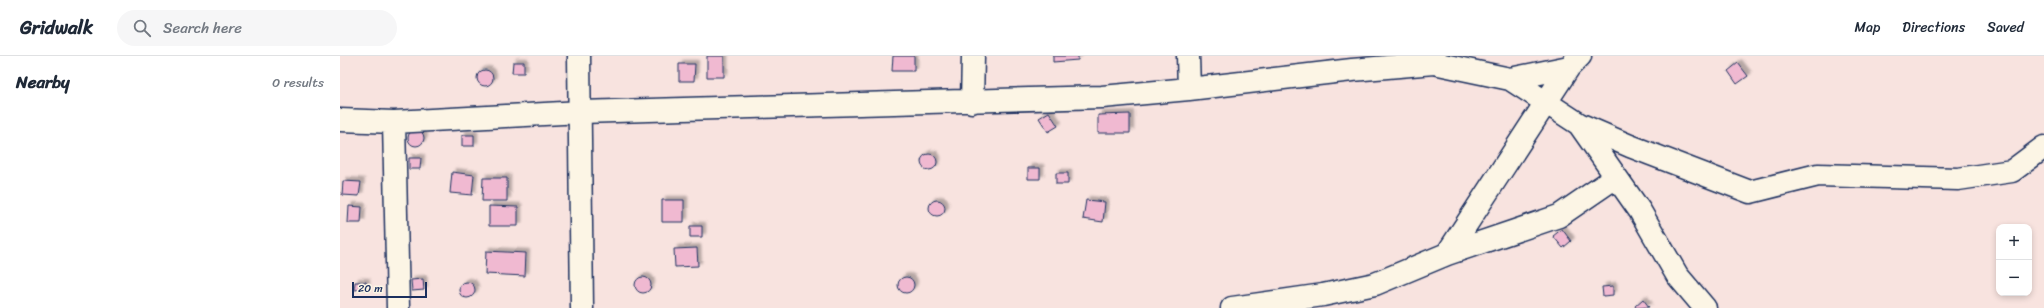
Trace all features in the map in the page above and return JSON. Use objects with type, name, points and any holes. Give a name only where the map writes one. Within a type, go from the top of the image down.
[{"type":"street","points":[[580,56],[582,308]]},
{"type":"street","points":[[972,102],[973,56]]},
{"type":"street","points":[[1188,56],[1189,89]]},
{"type":"street","points":[[1510,79],[1574,62]]},
{"type":"street","points":[[1447,254],[1545,102],[1574,62]]},
{"type":"street","points":[[340,120],[394,122],[581,112],[972,102],[1102,97],[1189,89],[1352,63],[1434,63],[1510,79],[1579,124],[1630,146],[1750,192],[1818,175],[1958,178],[2012,171],[2044,147]]},
{"type":"street","points":[[394,122],[398,308]]},
{"type":"street","points":[[1579,124],[1640,211],[1677,276],[1705,308]]},
{"type":"street","points":[[1232,308],[1323,295],[1375,284],[1447,254],[1559,216],[1616,177]]},
{"type":"building","points":[[707,56],[724,56],[724,77],[707,77]]},
{"type":"building","points":[[893,56],[914,56],[914,71],[892,71]]},
{"type":"building","points":[[1053,56],[1078,56],[1078,60],[1053,62]]},
{"type":"building","points":[[513,62],[524,62],[524,73],[512,73]]},
{"type":"building","points":[[1738,63],[1748,76],[1737,84],[1728,71]]},
{"type":"building","points":[[679,64],[695,64],[694,81],[679,81]]},
{"type":"building","points":[[485,70],[491,72],[493,78],[491,84],[485,86],[479,84],[477,78],[479,72]]},
{"type":"building","points":[[1049,112],[1058,126],[1048,132],[1039,118]]},
{"type":"building","points":[[1130,114],[1130,133],[1098,133],[1098,115]]},
{"type":"building","points":[[416,130],[423,135],[424,138],[419,145],[416,146],[409,141],[408,138],[413,131]]},
{"type":"building","points":[[462,135],[474,135],[474,146],[462,146]]},
{"type":"building","points":[[929,154],[935,156],[937,162],[935,168],[929,170],[923,168],[921,162],[923,156]]},
{"type":"building","points":[[409,158],[421,158],[420,169],[409,169]]},
{"type":"building","points":[[1028,168],[1040,168],[1040,179],[1028,179]]},
{"type":"building","points":[[452,172],[474,175],[472,195],[450,193]]},
{"type":"building","points":[[1056,173],[1068,173],[1068,184],[1056,184]]},
{"type":"building","points":[[483,178],[507,178],[507,201],[482,201]]},
{"type":"building","points":[[343,181],[361,182],[359,196],[342,195]]},
{"type":"building","points":[[662,200],[684,200],[684,222],[662,222]]},
{"type":"building","points":[[937,200],[943,202],[945,208],[943,214],[937,216],[931,214],[929,208],[931,202]]},
{"type":"building","points":[[1086,200],[1105,202],[1103,222],[1083,219]]},
{"type":"building","points":[[349,206],[362,207],[361,223],[348,223]]},
{"type":"building","points":[[489,206],[518,207],[518,226],[489,226]]},
{"type":"building","points":[[690,226],[702,226],[702,237],[690,237]]},
{"type":"building","points":[[1562,229],[1571,241],[1563,248],[1553,236]]},
{"type":"building","points":[[697,248],[698,266],[675,267],[674,249]]},
{"type":"building","points":[[486,251],[526,253],[525,276],[485,274]]},
{"type":"building","points":[[643,277],[649,279],[651,285],[649,291],[643,293],[637,291],[635,285],[637,279]]},
{"type":"building","points":[[906,277],[912,279],[914,285],[912,291],[906,293],[900,291],[898,285],[900,279]]},
{"type":"building","points":[[423,279],[424,290],[412,291],[411,280]]},
{"type":"building","points":[[355,282],[366,282],[366,289],[354,290]]},
{"type":"building","points":[[467,282],[473,284],[475,290],[473,296],[467,298],[461,296],[459,290],[461,284]]},
{"type":"building","points":[[1613,286],[1613,295],[1603,296],[1602,287]]},
{"type":"building","points":[[1643,299],[1649,307],[1636,308],[1635,306]]}]
